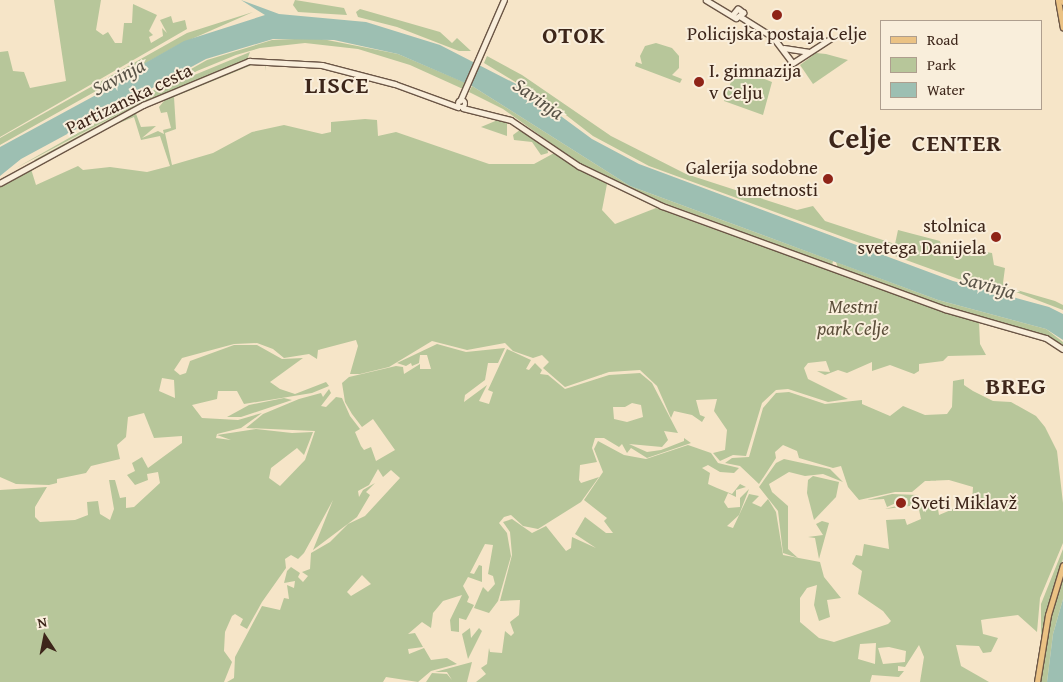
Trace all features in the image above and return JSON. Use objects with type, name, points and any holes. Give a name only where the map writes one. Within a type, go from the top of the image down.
[{"type":"main road","points":[[1058,0],[1063,28]]},
{"type":"main road","points":[[1037,682],[1048,615],[1063,565]]},
{"type":"street","points":[[504,0],[462,104],[473,110],[511,120],[579,166],[633,194],[922,302],[1046,338],[1063,349]]},
{"type":"street","points":[[706,0],[772,35],[793,63],[830,40]]},
{"type":"street","points":[[782,47],[809,52]]},
{"type":"street","name":"Partizanska cesta","points":[[0,183],[143,105],[249,61],[274,60],[322,65],[396,84],[450,104],[462,104]]},
{"type":"green space","points":[[54,0],[101,0],[96,30],[103,35],[108,32],[115,43],[122,43],[124,23],[132,23],[133,4],[157,15],[149,31],[153,35],[149,37],[151,43],[163,36],[162,28],[167,33],[160,20],[171,16],[173,23],[185,20],[187,29],[0,137],[0,52],[8,51],[13,71],[24,72],[30,88],[66,81]]},
{"type":"green space","points":[[295,0],[344,8],[347,15],[298,12],[293,5]]},
{"type":"green space","points":[[360,9],[440,32],[452,43],[457,38],[471,51],[459,51],[397,27],[358,17],[356,12]]},
{"type":"green space","points":[[253,12],[178,45],[0,145],[0,138],[187,33]]},
{"type":"green space","points":[[317,38],[398,54],[466,83],[463,89],[410,65],[358,49],[305,43],[260,48],[236,55],[197,71],[175,83],[250,52],[247,60],[145,102],[36,161],[34,160],[134,106],[16,168],[207,60],[272,40]]},
{"type":"green space","points":[[656,43],[672,48],[679,56],[679,68],[672,75],[682,79],[680,83],[635,66],[636,62],[642,64],[640,56],[645,46]]},
{"type":"green space","points":[[816,53],[848,60],[813,84],[800,65]]},
{"type":"green space","points":[[487,56],[522,75],[611,136],[686,174],[797,210],[813,206],[825,221],[895,244],[898,230],[940,241],[941,245],[992,253],[994,265],[1005,268],[1003,283],[1006,287],[1055,301],[1063,305],[1063,310],[1011,290],[964,281],[649,166],[593,136],[553,105],[484,63]]},
{"type":"green space","name":"Mestni park Celje","points":[[266,61],[265,71],[265,62],[252,65],[174,97],[176,129],[165,133],[172,165],[213,153],[252,132],[284,125],[322,134],[331,132],[331,122],[365,119],[377,120],[378,136],[396,132],[489,164],[534,164],[556,152],[607,184],[602,210],[615,224],[656,208],[730,235],[733,232],[979,322],[980,344],[986,355],[948,356],[943,361],[919,364],[919,371],[914,374],[890,365],[872,371],[872,362],[847,373],[838,370],[825,375],[817,371],[830,372],[826,361],[808,363],[804,368],[808,379],[848,399],[828,402],[788,389],[776,390],[762,403],[746,456],[733,455],[720,461],[713,453],[725,450],[727,430],[714,411],[717,399],[696,400],[700,415],[705,417],[702,422],[692,415],[674,411],[671,418],[657,386],[640,370],[609,372],[565,387],[543,368],[549,362],[542,355],[533,358],[513,351],[505,343],[467,350],[432,341],[389,367],[360,374],[350,374],[358,346],[356,340],[318,350],[317,359],[309,354],[284,358],[273,349],[257,343],[234,344],[182,358],[174,370],[180,375],[186,373],[190,361],[234,345],[257,345],[282,359],[303,358],[270,382],[280,389],[295,394],[326,382],[329,386],[312,393],[244,404],[237,391],[218,391],[217,399],[192,405],[202,418],[238,420],[262,413],[241,428],[217,434],[216,438],[231,440],[217,435],[256,429],[292,433],[313,432],[304,455],[297,448],[271,468],[269,478],[280,486],[305,460],[315,431],[246,428],[263,414],[299,399],[321,393],[323,397],[329,389],[331,393],[321,406],[326,407],[336,397],[342,398],[350,416],[360,429],[355,432],[361,446],[364,450],[371,447],[376,461],[395,450],[373,419],[362,427],[345,402],[342,383],[349,377],[396,366],[403,367],[404,374],[420,364],[420,369],[431,369],[427,355],[420,355],[419,363],[412,366],[411,363],[406,366],[397,363],[437,344],[466,352],[505,348],[498,363],[488,363],[485,380],[465,395],[464,402],[487,385],[479,401],[489,404],[493,392],[488,390],[507,349],[531,360],[526,369],[529,370],[535,363],[542,370],[540,374],[548,375],[565,389],[609,375],[640,373],[652,383],[678,433],[664,431],[668,440],[662,447],[629,444],[647,452],[661,450],[684,441],[684,438],[691,443],[647,458],[631,448],[627,453],[622,444],[619,447],[604,438],[595,438],[592,448],[597,462],[580,465],[579,480],[581,483],[599,477],[581,502],[538,529],[523,526],[511,515],[504,517],[499,523],[507,533],[511,556],[498,601],[489,613],[474,608],[483,587],[488,592],[495,584],[493,576],[488,574],[493,545],[485,544],[470,573],[474,574],[479,565],[482,566],[482,582],[468,577],[463,586],[469,597],[467,602],[474,605],[466,620],[459,618],[459,632],[451,631],[450,620],[462,595],[443,601],[433,613],[431,628],[422,622],[408,634],[415,633],[423,647],[408,649],[409,654],[424,648],[431,660],[447,658],[457,664],[431,671],[418,682],[386,677],[383,682],[227,682],[234,678],[235,657],[262,606],[280,610],[284,598],[289,599],[287,585],[294,588],[295,581],[284,583],[287,571],[291,567],[300,573],[298,577],[303,582],[308,576],[302,572],[310,569],[311,553],[330,542],[348,524],[365,516],[400,478],[391,470],[383,477],[378,469],[369,485],[358,491],[359,497],[363,490],[375,483],[366,492],[370,495],[357,517],[313,550],[333,500],[304,553],[298,559],[291,555],[285,559],[286,568],[262,602],[247,629],[240,625],[243,619],[235,614],[232,616],[225,632],[224,651],[232,662],[224,682],[0,682],[0,490],[47,487],[35,507],[35,517],[40,522],[75,520],[88,515],[87,502],[98,501],[100,514],[110,520],[114,509],[109,480],[115,480],[120,498],[126,497],[126,508],[134,507],[160,483],[158,472],[147,474],[148,480],[135,485],[127,475],[135,471],[132,463],[142,457],[148,468],[182,443],[182,436],[154,438],[144,413],[128,417],[126,437],[117,445],[120,459],[91,466],[86,473],[57,479],[57,483],[49,485],[16,484],[0,477],[0,184],[25,169],[31,169],[36,185],[78,166],[83,170],[110,167],[147,172],[170,166],[160,136],[141,140],[134,117],[92,134],[135,111],[141,127],[156,126],[142,138],[158,131],[164,134],[163,130],[171,128],[167,112],[161,113],[159,107],[169,95],[240,66]],"holes":[[[162,378],[174,380],[175,398],[159,391]],[[632,403],[641,405],[643,417],[627,422],[614,419],[613,407],[625,407]],[[362,575],[371,584],[351,596],[347,592]]]},
{"type":"green space","points":[[736,68],[772,82],[763,115],[724,101]]},
{"type":"green space","points":[[472,86],[630,186],[833,261],[832,265],[629,190],[580,164],[503,109],[469,92]]},
{"type":"green space","points":[[500,119],[507,122],[507,136],[481,127]]},
{"type":"green space","points":[[521,129],[547,146],[548,153],[541,155],[532,142],[514,140],[513,135]]},
{"type":"green space","points":[[836,262],[938,300],[1046,329],[1063,342],[1063,347],[1037,333],[958,312],[838,268]]},
{"type":"green space","points":[[964,379],[964,385],[973,391],[993,401],[1011,402],[1036,416],[1045,427],[1057,451],[1063,503],[1063,543],[1040,598],[1037,632],[1018,615],[987,619],[981,620],[983,634],[998,638],[991,652],[983,653],[979,646],[956,645],[961,666],[989,682],[920,682],[924,657],[919,645],[905,667],[898,666],[898,671],[904,671],[899,677],[872,675],[870,682],[476,682],[486,674],[481,668],[487,664],[489,648],[490,652],[502,653],[505,631],[511,636],[514,633],[510,622],[519,615],[520,600],[500,601],[512,555],[510,532],[503,522],[512,519],[532,533],[546,526],[566,551],[571,548],[572,537],[596,548],[575,534],[585,517],[606,533],[613,533],[604,521],[607,518],[584,500],[603,472],[594,449],[598,441],[624,455],[646,459],[688,445],[711,453],[718,463],[739,468],[734,473],[720,472],[708,465],[702,468],[710,473],[708,484],[717,488],[732,494],[740,484],[746,487],[736,490],[736,497],[728,493],[724,502],[728,508],[740,507],[740,498],[749,489],[739,515],[727,526],[733,528],[749,494],[759,496],[752,503],[761,507],[768,499],[776,512],[783,555],[820,562],[824,577],[841,598],[827,600],[830,617],[819,621],[814,605],[817,585],[807,588],[800,598],[800,622],[819,638],[834,642],[888,624],[891,621],[883,611],[858,594],[862,571],[852,564],[856,555],[862,556],[864,544],[889,549],[886,520],[905,519],[907,525],[921,519],[918,505],[885,509],[908,503],[907,498],[887,507],[884,499],[867,500],[892,494],[918,495],[918,501],[937,503],[939,515],[972,501],[973,487],[949,480],[925,481],[912,492],[895,492],[859,500],[848,487],[841,466],[833,468],[799,458],[797,451],[783,445],[775,452],[776,458],[759,484],[740,466],[725,463],[732,458],[749,457],[763,408],[776,393],[789,392],[825,404],[862,400],[862,404],[890,416],[903,406],[925,415],[947,414],[952,407],[953,381]],"holes":[[[876,643],[875,664],[858,659],[860,644]],[[889,647],[906,651],[905,662],[883,664],[878,648]]]},
{"type":"green space","points":[[284,398],[292,400],[241,417],[227,417],[249,405]]},
{"type":"green space","points":[[784,459],[830,469],[843,482],[823,474],[805,476],[789,472],[769,484],[772,492],[788,506],[788,549],[798,558],[783,553],[778,511],[759,487],[776,463]]},
{"type":"green space","points":[[813,476],[839,482],[836,497],[814,520],[807,493],[808,480]]},
{"type":"green space","points":[[822,521],[829,523],[819,559],[815,538],[808,537],[823,535],[816,524]]},
{"type":"green space","points":[[1063,549],[1063,559],[1041,636],[1041,604]]},
{"type":"green space","points":[[1063,572],[1063,599],[1053,634],[1047,682],[1039,682],[1051,611]]},
{"type":"green space","points":[[470,628],[471,638],[479,628],[482,631],[468,659],[462,634]]},
{"type":"green space","points":[[472,662],[467,682],[426,682],[432,673],[447,674],[452,680],[447,672],[435,672]]},
{"type":"water","points":[[241,0],[279,14],[366,22],[440,45],[520,86],[592,139],[639,164],[953,281],[1049,307],[1063,314],[1063,340],[1046,329],[938,300],[630,186],[472,86],[398,54],[334,40],[273,39],[206,59],[21,159],[0,176],[0,147],[131,76],[131,71],[184,41],[265,15]]},
{"type":"water","points":[[1063,599],[1063,682],[1047,682],[1053,634]]},
{"type":"place","name":"Policijska postaja Celje","points":[[777,15]]},
{"type":"place","name":"I. gimnazija v Celju","points":[[699,82]]},
{"type":"place","name":"Galerija sodobne umetnosti","points":[[828,179]]},
{"type":"place","name":"stolnica svetega Danijela","points":[[996,237]]},
{"type":"place","name":"Sveti Miklavž","points":[[901,503]]},
{"type":"district","name":"OTOK","points":[[574,35]]},
{"type":"district","name":"LISCE","points":[[337,85]]},
{"type":"district","name":"Celje","points":[[860,138]]},
{"type":"district","name":"CENTER","points":[[957,143]]},
{"type":"district","name":"BREG","points":[[1016,386]]},
{"type":"water label","name":"Savinja","points":[[118,76]]},
{"type":"water label","name":"Savinja","points":[[539,98]]},
{"type":"water label","name":"Savinja","points":[[988,284]]}]
